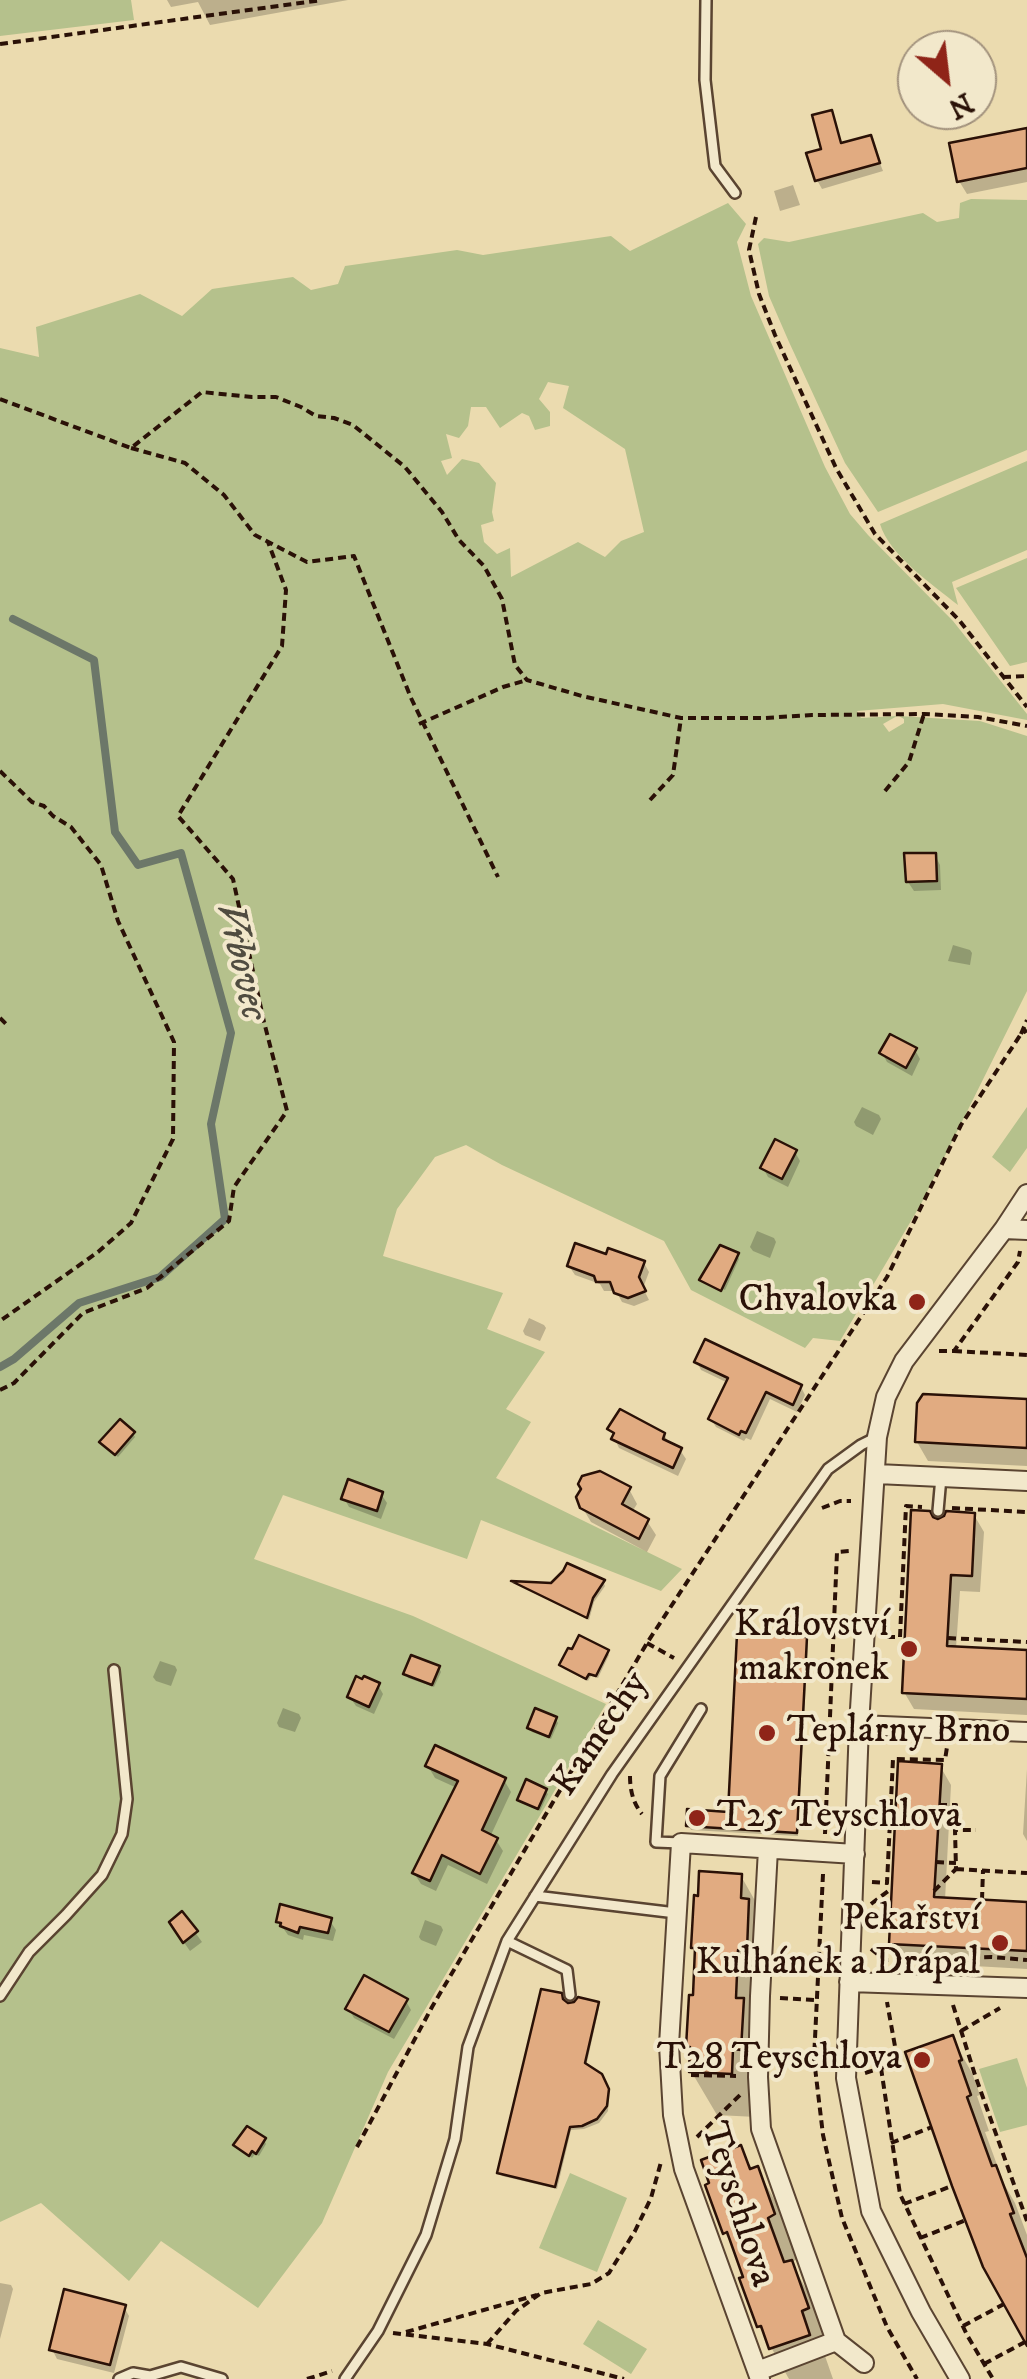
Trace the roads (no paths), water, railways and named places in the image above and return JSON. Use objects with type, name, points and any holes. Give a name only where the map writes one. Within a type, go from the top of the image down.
[{"type":"street","points":[[960,2379],[921,2312],[871,2211],[846,2078],[859,1725],[878,1437],[886,1397],[904,1360],[1027,1194]]},
{"type":"street","points":[[1004,1229],[1025,1238]]},
{"type":"street","points":[[876,1474],[1027,1481]]},
{"type":"street","points":[[859,1725],[1027,1732]]},
{"type":"street","points":[[681,1843],[855,1854]]},
{"type":"street","name":"Teyschlova","points":[[681,1843],[668,2045],[673,2115],[684,2169],[759,2375],[836,2342],[761,2129],[760,1996],[768,1849]]},
{"type":"street","points":[[850,1982],[1027,1988]]},
{"type":"street","points":[[836,2342],[864,2363]]},
{"type":"lane","points":[[706,0],[705,80],[715,166],[736,193]]},
{"type":"lane","name":"Kamechy","points":[[345,2379],[378,2332],[426,2235],[455,2139],[468,2047],[506,1941],[612,1774],[828,1468],[878,1437]]},
{"type":"lane","points":[[938,1509],[940,1477]]},
{"type":"lane","points":[[0,1996],[29,1952],[102,1874],[122,1834],[128,1799],[114,1670]]},
{"type":"lane","points":[[681,1843],[656,1842],[660,1776],[700,1709]]},
{"type":"lane","points":[[535,1896],[676,1913]]},
{"type":"lane","points":[[506,1941],[567,1970],[570,1995]]},
{"type":"lane","points":[[119,2379],[133,2373],[150,2376],[181,2367],[222,2379]]},
{"type":"waterway","name":"Vrbovec","points":[[0,1367],[79,1303],[160,1277],[225,1219],[211,1124],[231,1033],[181,853],[138,865],[115,832],[94,660],[13,619]]},
{"type":"place","name":"Chvalovka","points":[[917,1302]]},
{"type":"place","name":"Království makronek","points":[[909,1649]]},
{"type":"place","name":"Teplárny Brno","points":[[767,1733]]},
{"type":"place","name":"T25 Teyschlova","points":[[697,1818]]},
{"type":"place","name":"Pekařství Kulhánek a Drápal","points":[[1000,1943]]},
{"type":"place","name":"T28 Teyschlova","points":[[922,2060]]}]
